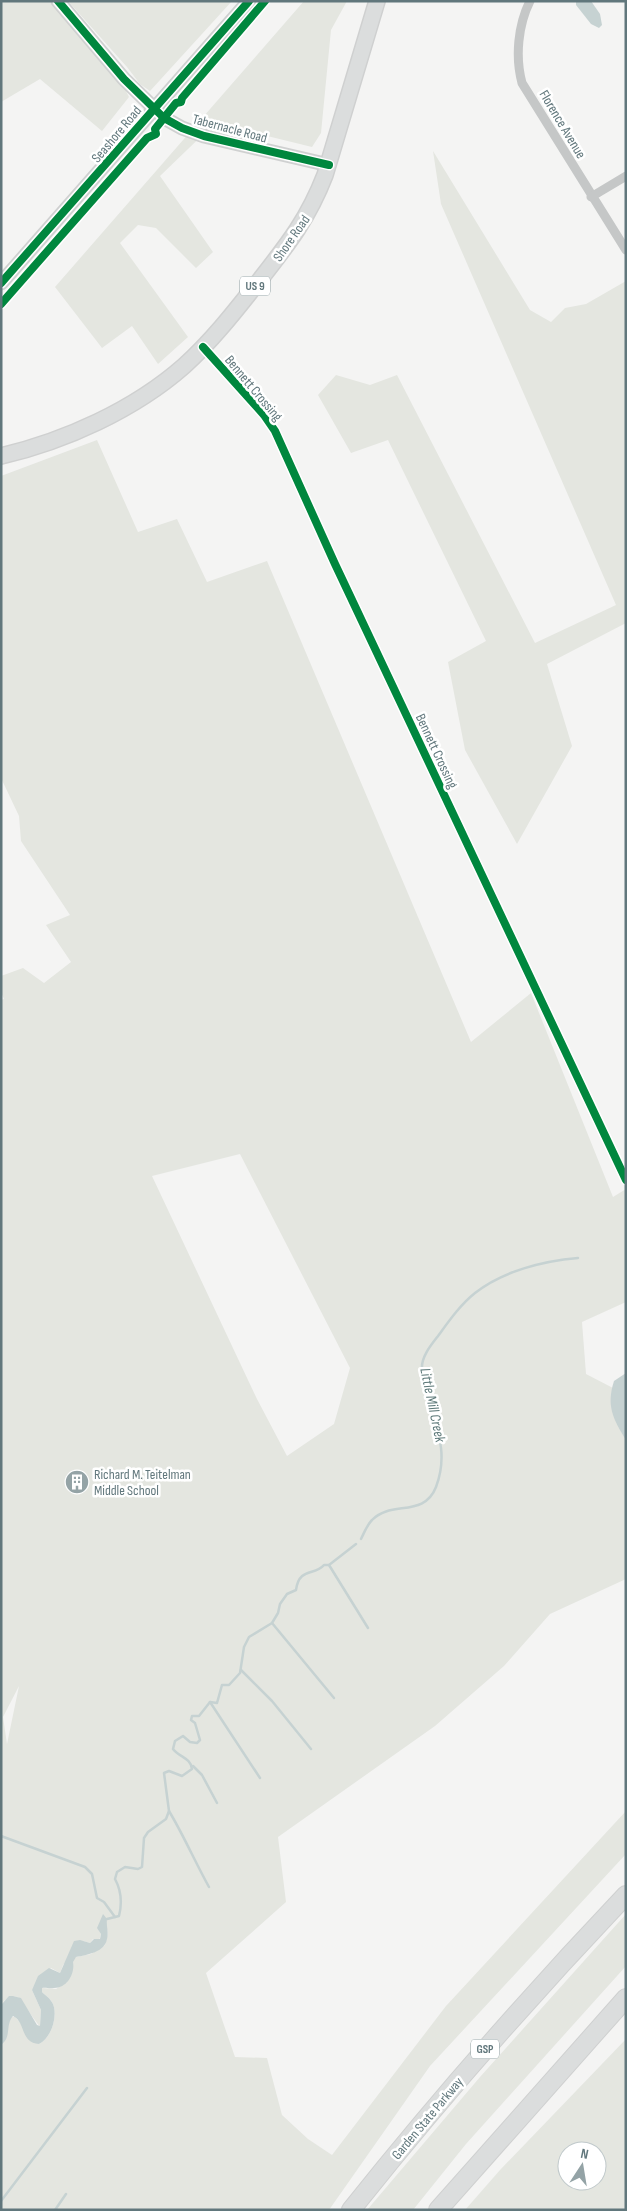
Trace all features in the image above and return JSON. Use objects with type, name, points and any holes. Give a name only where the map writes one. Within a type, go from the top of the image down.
[{"type":"highway","name":"Garden State Parkway","points":[[351,2210],[416,2129],[510,2021],[626,1895]]},
{"type":"highway","points":[[438,2210],[626,1998]]},
{"type":"main road","name":"Shore Road","points":[[1,456],[56,439],[112,414],[183,367],[229,318],[296,234],[317,196],[377,1]]},
{"type":"street","name":"Tabernacle Road","points":[[58,1],[124,79],[164,118],[182,128],[204,136],[328,165]]},
{"type":"street","name":"Seashore Road","points":[[1,283],[249,1]]},
{"type":"street","name":"Florence Avenue","points":[[530,1],[522,24],[518,56],[518,67],[522,83],[626,250]]},
{"type":"street","points":[[592,197],[626,176]]},
{"type":"street","name":"Bennett Crossing","points":[[203,347],[264,415],[274,430],[339,573],[626,1180]]},
{"type":"shaded area","points":[[1,1],[50,1],[119,77],[129,97],[102,131],[40,79],[1,102]]},
{"type":"shaded area","points":[[68,1],[232,1],[150,91],[140,84]]},
{"type":"shaded area","points":[[304,1],[347,1],[331,30],[321,133],[312,147],[215,123],[160,176],[213,252],[196,268],[156,228],[138,225],[120,243],[188,337],[158,364],[132,326],[102,348],[55,287]]},
{"type":"shaded area","points":[[576,1],[591,1],[600,14],[602,25],[599,28],[591,24],[576,5]]},
{"type":"shaded area","points":[[433,151],[530,310],[551,322],[565,308],[586,304],[626,281],[626,623],[547,664],[572,746],[517,844],[465,750],[448,662],[486,641],[388,440],[351,453],[318,395],[336,375],[370,385],[397,375],[535,643],[616,605],[441,204]]},
{"type":"shaded area","points":[[97,440],[138,532],[177,519],[207,582],[267,561],[471,1042],[531,993],[613,1197],[626,1189],[626,1302],[582,1322],[586,1374],[613,1388],[626,1439],[626,1579],[550,1614],[504,1666],[435,1726],[278,1837],[286,1902],[206,1973],[235,2057],[267,2058],[282,2115],[308,2139],[332,2155],[446,2006],[626,1811],[626,1854],[430,2066],[329,2210],[1,2210],[1,2045],[5,2038],[9,2021],[11,2017],[15,2017],[39,2044],[43,2041],[50,2032],[55,2015],[53,2004],[42,1992],[42,1988],[56,1989],[67,1982],[73,1959],[91,1954],[105,1945],[108,1934],[106,1924],[99,1930],[101,1934],[99,1941],[93,1939],[90,1943],[83,1941],[63,1965],[60,1973],[51,1968],[32,1990],[41,2010],[40,2027],[18,1997],[8,1998],[1,2005],[1,1000],[4,999],[1,992],[1,976],[23,968],[44,983],[71,962],[46,925],[70,915],[21,841],[19,816],[1,778],[1,476]],"holes":[[[240,1154],[350,1368],[334,1424],[287,1456],[257,1399],[152,1176]],[[19,1686],[7,1744],[3,1717]]]},
{"type":"shaded area","points":[[626,1373],[626,1440],[614,1419],[611,1398],[614,1381]]},
{"type":"shaded area","points":[[103,1914],[107,1919],[108,1934],[103,1947],[95,1952],[76,1957],[73,1962],[72,1975],[67,1983],[59,1987],[42,1988],[42,1992],[53,2004],[55,2015],[47,2037],[39,2044],[33,2043],[13,2016],[9,2023],[8,2035],[1,2045],[1,2005],[9,1996],[21,1998],[37,2025],[40,2026],[41,2010],[32,1990],[38,1976],[49,1968],[60,1973],[74,1941],[80,1940],[90,1943],[94,1939],[100,1939],[101,1934],[97,1928]]},
{"type":"shaded area","points":[[626,1914],[626,1966],[466,2144],[413,2210],[367,2210],[480,2077]]},
{"type":"shaded area","points":[[626,2039],[626,2210],[465,2210],[500,2170]]},
{"type":"waterway","name":"Little Mill Creek","points":[[361,1539],[370,1522],[380,1514],[424,1502],[431,1496],[436,1487],[442,1456],[437,1428],[424,1385],[422,1369],[423,1360],[432,1343],[464,1303],[486,1285],[524,1268],[578,1258]]},
{"type":"waterway","name":"Little Mill Creek","points":[[107,1919],[119,1916],[120,1897],[115,1879],[117,1872],[125,1867],[138,1869],[142,1867],[144,1838],[148,1832],[166,1819],[169,1811],[164,1773],[169,1771],[182,1776],[192,1769],[189,1762],[173,1749],[175,1741],[183,1736],[190,1742],[197,1743],[200,1740],[195,1723],[191,1720],[192,1716],[199,1716],[210,1702],[217,1703],[222,1685],[229,1685],[240,1673],[244,1647],[249,1637],[272,1623],[278,1613],[280,1604],[287,1594],[296,1590],[300,1578],[324,1565],[329,1565],[356,1544]]},
{"type":"waterway","points":[[329,1565],[368,1628]]},
{"type":"waterway","points":[[272,1623],[334,1698]]},
{"type":"waterway","points":[[241,1670],[272,1701],[311,1749]]},
{"type":"waterway","points":[[210,1702],[260,1778]]},
{"type":"waterway","points":[[193,1766],[202,1775],[217,1803]]},
{"type":"waterway","points":[[169,1811],[209,1887]]},
{"type":"waterway","points":[[1,1836],[85,1867],[92,1874],[97,1898],[104,1902],[115,1917]]},
{"type":"waterway","points":[[1,2201],[87,2088]]},
{"type":"waterway","points":[[55,2210],[66,2194]]},
{"type":"cycle path","points":[[58,1],[124,79],[164,118],[182,128],[204,136],[329,165]]},
{"type":"cycle path","points":[[1,283],[249,1]]},
{"type":"cycle path","points":[[1,304],[147,138],[156,134],[155,129],[176,103],[181,102],[182,98],[265,1]]},
{"type":"cycle path","points":[[203,347],[264,415],[275,431],[335,564],[626,1180]]},
{"type":"place","name":"Richard M. Teitelman Middle School","points":[[77,1482]]}]
